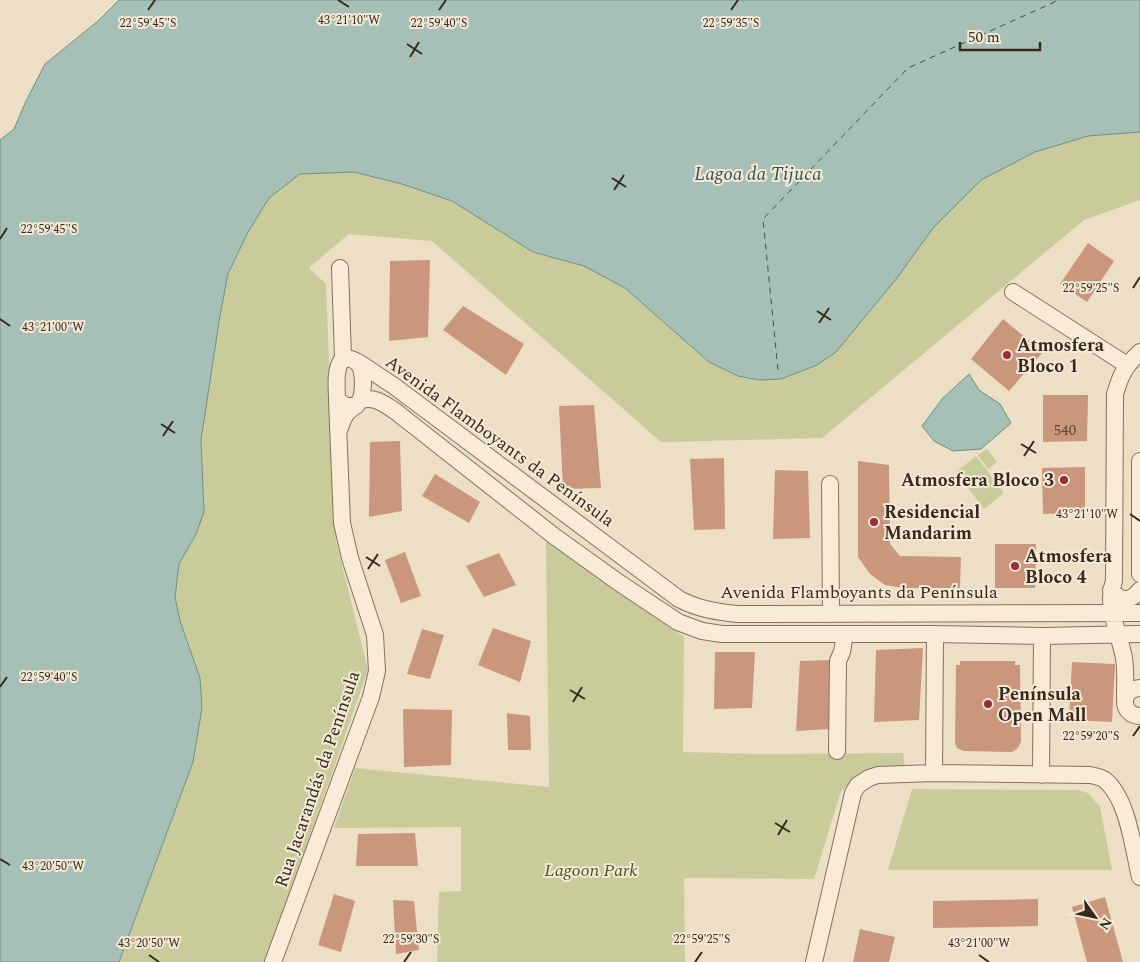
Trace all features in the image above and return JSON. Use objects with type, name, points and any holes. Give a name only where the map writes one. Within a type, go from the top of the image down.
[{"type":"street","name":"Rua Jacarandás da Península","points":[[340,268],[351,360],[363,374],[358,403]]},
{"type":"street","points":[[1013,292],[1127,365]]},
{"type":"street","points":[[1140,352],[1127,365],[1120,376],[1115,394],[1114,581],[1111,590],[1112,613],[1125,660],[1124,703],[1127,711],[1134,716],[1140,716]]},
{"type":"street","name":"Rua Jacarandás da Península","points":[[273,962],[371,697],[377,671],[375,635],[350,558],[342,523],[337,372],[339,364],[351,360]]},
{"type":"street","name":"Avenida Flamboyants da Península","points":[[351,360],[394,386],[679,599],[691,606],[712,612],[738,614],[1140,612]]},
{"type":"street","points":[[337,400],[346,406],[372,398],[395,411],[554,536],[678,622],[702,631],[722,634],[1042,636],[1140,634]]},
{"type":"street","points":[[339,430],[348,412],[358,403]]},
{"type":"street","points":[[1140,461],[1140,574]]},
{"type":"street","points":[[830,484],[831,614]]},
{"type":"street","points":[[642,598],[646,585],[654,580]]},
{"type":"street","points":[[1111,590],[1115,595],[1126,599],[1134,597],[1140,590]]},
{"type":"street","points":[[837,751],[838,661],[834,652],[838,634]]},
{"type":"street","points":[[934,774],[935,634]]},
{"type":"street","points":[[1041,775],[1042,636]]},
{"type":"street","points":[[1125,698],[1130,690],[1140,688]]},
{"type":"street","points":[[814,962],[850,803],[858,785],[878,775],[1090,775],[1103,778],[1120,797],[1140,876]]},
{"type":"green space","points":[[1140,132],[1140,200],[1084,220],[822,438],[661,442],[432,241],[349,234],[309,268],[326,284],[336,541],[368,670],[266,962],[119,962],[193,762],[202,708],[190,647],[180,621],[175,597],[179,564],[196,534],[204,512],[201,440],[228,274],[247,234],[269,198],[300,174],[354,172],[402,184],[452,201],[533,252],[584,266],[625,288],[709,362],[738,376],[759,380],[781,379],[817,365],[933,228],[981,180],[1035,152],[1088,136]]},
{"type":"green space","points":[[987,449],[997,462],[988,469],[978,455]]},
{"type":"green space","points":[[976,456],[1004,493],[984,509],[956,472]]},
{"type":"green space","name":"Lagoon Park","points":[[546,540],[684,637],[683,752],[759,754],[903,753],[905,768],[863,771],[841,791],[814,879],[684,878],[685,962],[437,962],[439,892],[461,891],[461,827],[334,828],[355,768],[549,787]]},
{"type":"green space","points":[[912,789],[1077,790],[1088,793],[1100,807],[1112,870],[888,870]]},
{"type":"water","name":"Lagoa da Tijuca","points":[[119,0],[1140,0],[1140,132],[1088,136],[1035,152],[981,180],[933,228],[897,278],[836,352],[817,365],[781,379],[759,380],[738,376],[709,362],[625,288],[584,266],[533,252],[452,201],[402,184],[354,172],[300,174],[269,198],[247,234],[228,274],[201,440],[204,512],[196,534],[179,564],[175,597],[180,621],[200,678],[202,708],[193,762],[119,962],[0,962],[0,140],[14,129],[45,64],[98,21]]},
{"type":"water","points":[[969,374],[979,390],[1000,404],[1011,423],[981,449],[953,451],[934,441],[922,426],[942,399]]},
{"type":"building","points":[[1088,243],[1114,261],[1087,302],[1060,284]]},
{"type":"building","points":[[430,260],[428,337],[389,341],[390,261]]},
{"type":"building","points":[[463,306],[524,344],[506,375],[443,330]]},
{"type":"building","name":"Atmosfera Bloco 1","points":[[1003,319],[1043,352],[1009,391],[971,359]]},
{"type":"building","points":[[1043,395],[1088,395],[1087,441],[1043,442]]},
{"type":"building","points":[[594,405],[601,488],[563,489],[559,406]]},
{"type":"building","points":[[400,441],[402,511],[369,517],[370,442]]},
{"type":"building","points":[[724,458],[725,529],[694,530],[690,459]]},
{"type":"building","name":"Residencial Mandarim","points":[[858,461],[889,465],[890,544],[900,556],[961,557],[960,588],[904,588],[885,585],[870,574],[858,557]]},
{"type":"building","name":"Atmosfera Bloco 3","points":[[1085,467],[1085,513],[1043,514],[1042,468]]},
{"type":"building","points":[[775,470],[808,471],[810,538],[773,539]]},
{"type":"building","points":[[435,474],[480,502],[469,523],[422,496]]},
{"type":"building","name":"Atmosfera Bloco 4","points":[[995,544],[1036,544],[1035,588],[995,588]]},
{"type":"building","points":[[405,552],[421,596],[401,603],[385,560]]},
{"type":"building","points":[[499,553],[516,585],[484,597],[466,566]]},
{"type":"building","points":[[493,628],[531,641],[520,682],[478,665]]},
{"type":"building","points":[[422,629],[444,635],[430,679],[407,674]]},
{"type":"building","points":[[923,648],[919,720],[874,722],[876,650]]},
{"type":"building","points":[[715,652],[755,652],[752,708],[714,709]]},
{"type":"building","points":[[833,660],[831,729],[796,731],[800,661]]},
{"type":"building","name":"Península Open Mall","points":[[960,661],[1015,661],[1015,665],[1020,665],[1021,742],[1017,749],[1012,752],[964,751],[957,748],[955,743],[956,665],[960,665]]},
{"type":"building","points":[[1072,662],[1115,664],[1112,722],[1069,720]]},
{"type":"building","points":[[403,709],[452,710],[451,765],[404,767]]},
{"type":"building","points":[[507,713],[530,716],[531,750],[508,750]]},
{"type":"building","points":[[415,833],[418,866],[356,866],[358,834]]},
{"type":"building","points":[[334,894],[355,901],[341,952],[318,945]]},
{"type":"building","points":[[1105,897],[1123,962],[1087,962],[1072,907]]},
{"type":"building","points":[[1038,899],[1038,926],[933,928],[933,901]]},
{"type":"building","points":[[393,900],[414,901],[419,950],[396,954]]},
{"type":"building","points":[[860,929],[895,937],[889,962],[853,962]]},
{"type":"ferry route","points":[[778,370],[763,219],[908,68],[1059,0]]},
{"type":"place","name":"Atmosfera Bloco 1","points":[[1007,355]]},
{"type":"place","name":"Atmosfera Bloco 3","points":[[1064,480]]},
{"type":"place","name":"Residencial Mandarim","points":[[874,522]]},
{"type":"place","name":"Atmosfera Bloco 4","points":[[1015,566]]},
{"type":"place","name":"Península Open Mall","points":[[988,704]]}]
